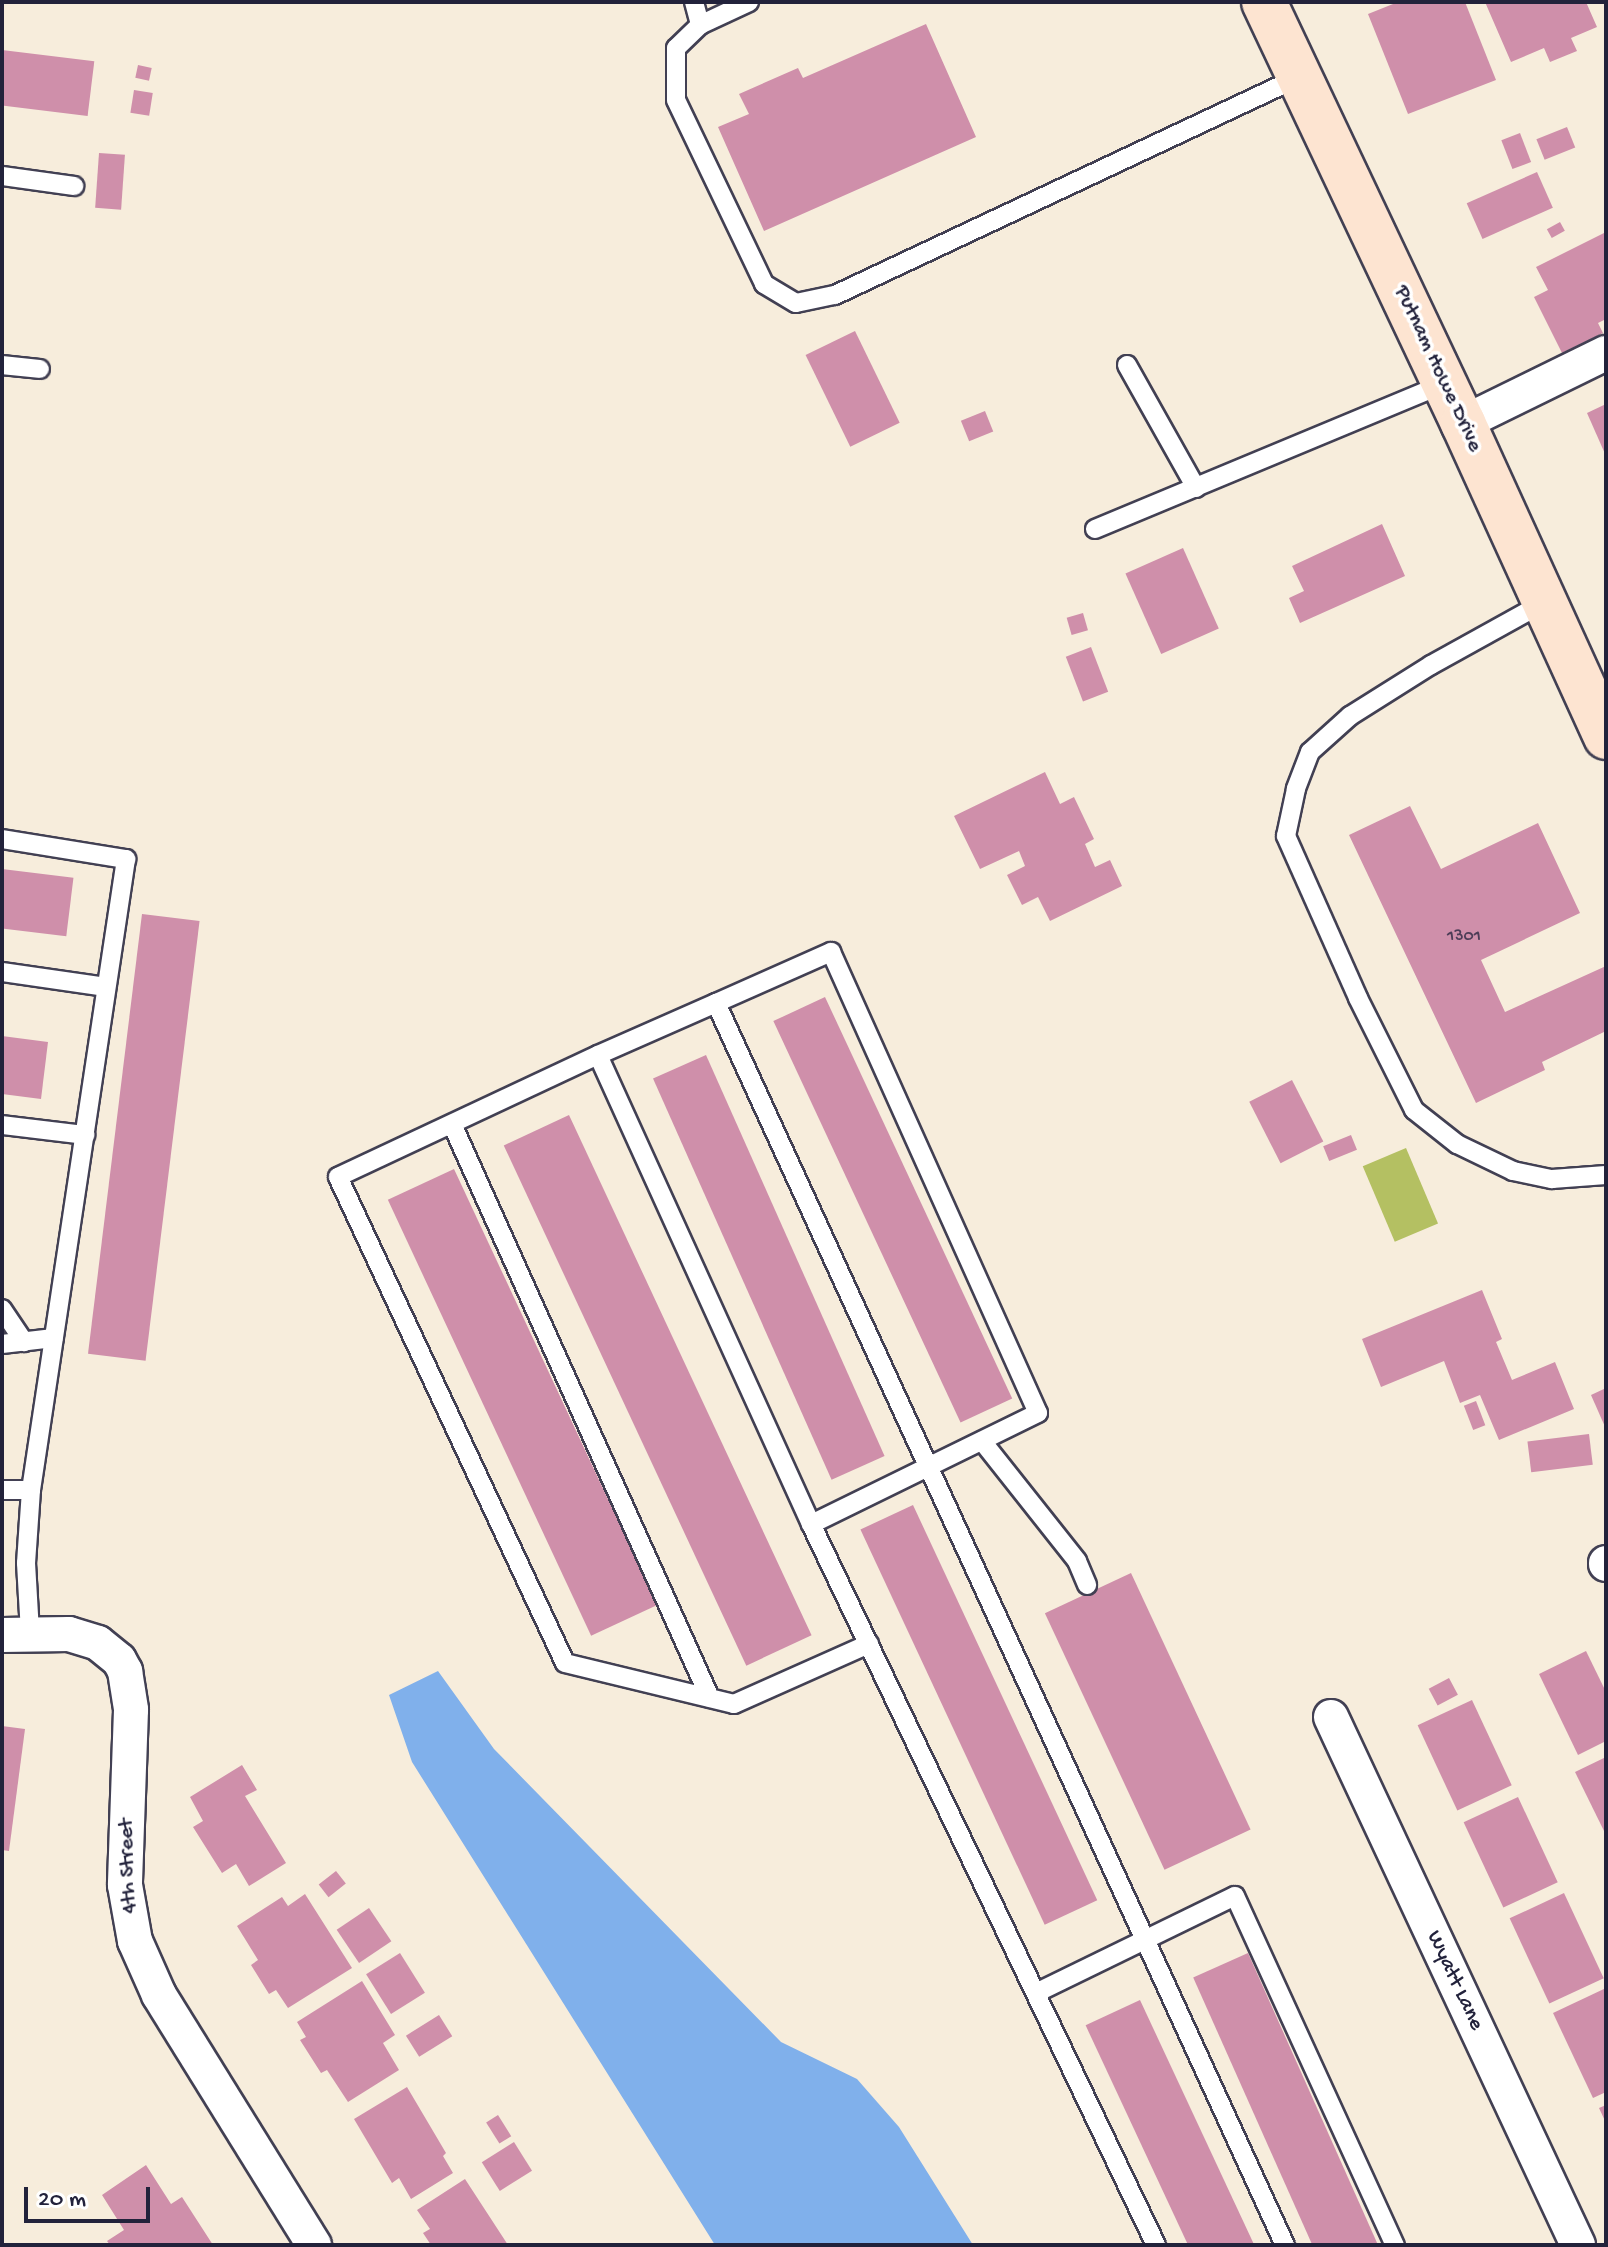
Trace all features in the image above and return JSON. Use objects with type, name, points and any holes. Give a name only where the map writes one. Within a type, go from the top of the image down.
[{"type":"street","name":"Putnam Howe Drive","points":[[1264,2],[1463,423],[1606,737]]},
{"type":"street","points":[[1463,423],[1606,353]]},
{"type":"street","name":"4th Street","points":[[16,1634],[69,1634],[98,1643],[119,1660],[125,1671],[131,1710],[125,1885],[135,1941],[159,1995],[314,2245]]},
{"type":"street","name":"Wyatt Lane","points":[[1331,1717],[1578,2245]]},
{"type":"lane","points":[[694,2],[700,25]]},
{"type":"lane","points":[[749,2],[700,25],[676,48],[676,100],[764,284],[796,303],[835,295],[1299,77]]},
{"type":"lane","points":[[2,176],[74,186]]},
{"type":"lane","points":[[2,365],[40,369]]},
{"type":"lane","points":[[1127,365],[1196,488]]},
{"type":"lane","points":[[1095,529],[1444,384]]},
{"type":"lane","points":[[1543,603],[1431,665],[1350,716],[1310,752],[1296,789],[1286,836],[1414,1110],[1457,1144],[1513,1171],[1552,1179],[1606,1175]]},
{"type":"lane","points":[[2,839],[126,859],[31,1490],[26,1563],[16,1634]]},
{"type":"lane","points":[[811,1524],[1038,1413],[831,952],[598,1055],[338,1177],[565,1663],[734,1704],[869,1644]]},
{"type":"lane","points":[[2,972],[106,987]]},
{"type":"lane","points":[[716,1003],[1285,2245]]},
{"type":"lane","points":[[598,1055],[811,1524],[1156,2245]]},
{"type":"lane","points":[[452,1124],[710,1698]]},
{"type":"lane","points":[[2,1125],[85,1135]]},
{"type":"lane","points":[[2,1309],[24,1342]]},
{"type":"lane","points":[[2,1344],[54,1338]]},
{"type":"lane","points":[[982,1441],[1077,1561],[1087,1585]]},
{"type":"lane","points":[[2,1490],[31,1490]]},
{"type":"lane","points":[[1036,1993],[1235,1896],[1395,2245]]},
{"type":"green space","points":[[1406,1148],[1438,1223],[1395,1242],[1363,1166]]},
{"type":"water","points":[[438,1671],[494,1749],[781,2042],[857,2079],[899,2127],[973,2245],[715,2245],[412,1762],[389,1695]]},
{"type":"building","points":[[1398,2],[1465,2],[1496,80],[1408,114],[1368,14]]},
{"type":"building","points":[[1485,2],[1586,2],[1597,27],[1571,38],[1577,51],[1550,62],[1544,48],[1511,62]]},
{"type":"building","points":[[926,24],[976,137],[764,231],[718,127],[749,114],[739,94],[798,68],[803,78]]},
{"type":"building","points":[[2,50],[94,61],[88,116],[2,105]]},
{"type":"building","points":[[138,65],[152,68],[149,81],[135,78]]},
{"type":"building","points":[[134,90],[153,93],[149,116],[130,113]]},
{"type":"building","points":[[1567,127],[1575,147],[1545,160],[1536,139]]},
{"type":"building","points":[[1520,133],[1531,162],[1512,169],[1501,140]]},
{"type":"building","points":[[99,153],[125,155],[121,210],[95,208]]},
{"type":"building","points":[[1537,172],[1553,208],[1483,239],[1467,203]]},
{"type":"building","points":[[1560,222],[1565,231],[1552,238],[1547,229]]},
{"type":"building","points":[[1606,232],[1606,319],[1598,323],[1603,333],[1562,353],[1534,297],[1548,290],[1536,267]]},
{"type":"building","points":[[855,331],[900,423],[850,447],[806,355]]},
{"type":"building","points":[[1606,404],[1606,456],[1587,413]]},
{"type":"building","points":[[985,411],[993,431],[969,441],[961,421]]},
{"type":"building","points":[[1382,524],[1405,576],[1300,623],[1289,598],[1304,591],[1292,566]]},
{"type":"building","points":[[1183,548],[1219,628],[1161,654],[1125,574]]},
{"type":"building","points":[[1083,613],[1088,630],[1072,635],[1067,618]]},
{"type":"building","points":[[1091,647],[1108,692],[1083,701],[1066,657]]},
{"type":"building","points":[[1045,772],[1060,804],[1074,797],[1094,839],[1085,844],[1095,867],[1110,860],[1122,886],[1050,921],[1038,897],[1022,905],[1007,875],[1025,866],[1019,851],[980,869],[954,816]]},
{"type":"building","points":[[1410,806],[1441,869],[1538,823],[1580,913],[1481,960],[1505,1012],[1606,966],[1606,1031],[1542,1062],[1545,1070],[1476,1103],[1349,835]]},
{"type":"building","points":[[2,869],[73,878],[66,936],[2,928]]},
{"type":"building","points":[[142,914],[200,921],[146,1361],[88,1354]]},
{"type":"building","points":[[825,997],[1012,1398],[961,1423],[773,1021]]},
{"type":"building","points":[[2,1036],[48,1042],[41,1099],[2,1094]]},
{"type":"building","points":[[706,1055],[885,1456],[832,1480],[653,1079]]},
{"type":"building","points":[[1292,1080],[1323,1141],[1281,1163],[1249,1102]]},
{"type":"building","points":[[569,1115],[812,1635],[746,1666],[504,1145]]},
{"type":"building","points":[[1351,1135],[1357,1150],[1329,1161],[1323,1146]]},
{"type":"building","points":[[454,1169],[657,1605],[591,1636],[388,1200]]},
{"type":"building","points":[[1482,1290],[1502,1339],[1496,1342],[1512,1380],[1555,1362],[1574,1409],[1499,1440],[1480,1395],[1460,1403],[1444,1361],[1381,1387],[1362,1339]]},
{"type":"building","points":[[1606,1388],[1606,1429],[1591,1395]]},
{"type":"building","points":[[1476,1401],[1485,1425],[1473,1430],[1464,1406]]},
{"type":"building","points":[[1589,1434],[1593,1465],[1531,1472],[1527,1442]]},
{"type":"building","points":[[913,1505],[1097,1900],[1045,1925],[860,1530]]},
{"type":"building","points":[[1131,1573],[1251,1829],[1165,1870],[1045,1613]]},
{"type":"building","points":[[1586,1651],[1606,1692],[1606,1741],[1578,1755],[1539,1674]]},
{"type":"building","points":[[1449,1678],[1458,1695],[1438,1706],[1429,1689]]},
{"type":"building","points":[[1472,1700],[1512,1785],[1457,1811],[1418,1725]]},
{"type":"building","points":[[2,1726],[25,1729],[9,1851],[2,1850]]},
{"type":"building","points":[[1606,1757],[1606,1835],[1575,1772]]},
{"type":"building","points":[[242,1765],[257,1790],[245,1796],[286,1863],[249,1886],[236,1864],[222,1873],[193,1827],[203,1821],[190,1797]]},
{"type":"building","points":[[1518,1797],[1558,1882],[1503,1908],[1464,1822]]},
{"type":"building","points":[[336,1871],[346,1884],[329,1897],[319,1885]]},
{"type":"building","points":[[1564,1893],[1604,1978],[1549,2004],[1510,1918]]},
{"type":"building","points":[[305,1894],[352,1968],[288,2008],[276,1990],[269,1994],[251,1965],[258,1960],[237,1926],[282,1897],[288,1906]]},
{"type":"building","points":[[369,1908],[391,1941],[359,1963],[337,1930]]},
{"type":"building","points":[[400,1953],[425,1993],[391,2014],[366,1974]]},
{"type":"building","points":[[1248,1953],[1378,2245],[1312,2245],[1193,1977]]},
{"type":"building","points":[[362,1981],[395,2035],[383,2043],[399,2070],[348,2102],[327,2070],[321,2073],[300,2040],[306,2037],[297,2022]]},
{"type":"building","points":[[1606,1988],[1606,2092],[1593,2098],[1553,2013]]},
{"type":"building","points":[[1140,2000],[1254,2244],[1188,2245],[1086,2025]]},
{"type":"building","points":[[439,2015],[452,2036],[419,2057],[406,2036]]},
{"type":"building","points":[[407,2087],[446,2153],[443,2156],[453,2173],[411,2199],[399,2178],[392,2183],[354,2119]]},
{"type":"building","points":[[1606,2105],[1606,2123],[1599,2108]]},
{"type":"building","points":[[498,2115],[511,2136],[499,2144],[486,2122]]},
{"type":"building","points":[[514,2142],[532,2171],[500,2191],[482,2162]]},
{"type":"building","points":[[146,2165],[171,2204],[182,2197],[213,2245],[110,2245],[107,2241],[124,2230],[102,2195]]},
{"type":"building","points":[[465,2179],[508,2245],[431,2245],[423,2233],[430,2229],[417,2210]]}]
